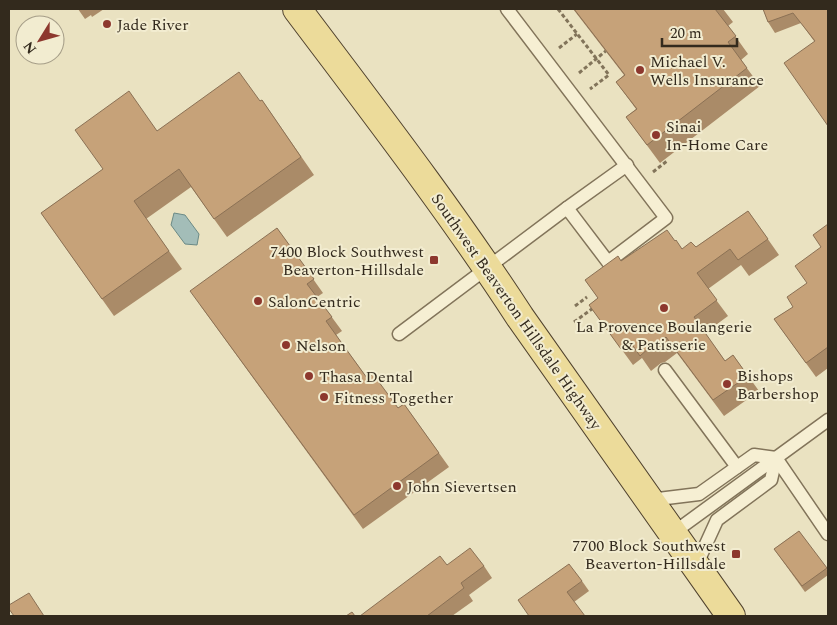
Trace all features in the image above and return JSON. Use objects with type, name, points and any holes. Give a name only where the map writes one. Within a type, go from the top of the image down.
[{"type":"main road","name":"Southwest Beaverton Hillsdale Highway","points":[[297,9],[488,267],[520,317],[731,616]]},
{"type":"lane","points":[[507,9],[666,218],[608,262],[567,208]]},
{"type":"lane","points":[[399,334],[627,165]]},
{"type":"lane","points":[[665,370],[737,467]]},
{"type":"lane","points":[[673,533],[828,420]]},
{"type":"lane","points":[[650,500],[699,494],[754,455],[776,458],[828,534]]},
{"type":"lane","points":[[696,566],[717,520],[771,480],[776,458]]},
{"type":"path","points":[[558,9],[609,75],[589,90]]},
{"type":"path","points":[[564,84],[612,47]]},
{"type":"path","points":[[652,172],[667,161]]},
{"type":"path","points":[[575,306],[587,297]]},
{"type":"path","points":[[574,322],[600,305]]},
{"type":"water","points":[[174,213],[185,215],[199,234],[197,245],[185,244],[171,225]]},
{"type":"building","points":[[574,9],[715,9],[736,36],[728,42],[747,68],[647,145],[626,117],[637,109],[616,82],[625,75]]},
{"type":"building","points":[[763,9],[828,9],[828,126],[784,63],[815,41],[793,13],[768,22]]},
{"type":"building","points":[[239,72],[260,101],[262,100],[301,157],[214,219],[179,169],[134,201],[169,251],[102,299],[41,213],[103,169],[75,130],[129,91],[157,131]]},
{"type":"building","points":[[748,211],[768,239],[738,260],[730,249],[697,273],[717,300],[694,317],[725,361],[733,355],[748,376],[713,400],[666,337],[640,356],[631,343],[621,349],[589,305],[598,298],[585,280],[618,256],[621,261],[667,230],[682,249],[691,242],[696,247]]},
{"type":"building","points":[[828,224],[828,347],[806,363],[774,319],[793,307],[787,297],[807,283],[795,266],[821,247],[813,235]]},
{"type":"building","points":[[277,228],[314,279],[307,284],[332,317],[326,321],[346,349],[367,378],[373,374],[398,408],[404,404],[439,453],[354,515],[190,291]]},
{"type":"building","points":[[799,531],[827,568],[802,586],[774,549]]},
{"type":"building","points":[[470,548],[484,566],[461,583],[464,588],[427,616],[360,616],[440,556],[447,565]]},
{"type":"building","points":[[569,564],[582,581],[567,592],[585,616],[529,616],[518,600]]},
{"type":"building","points":[[29,593],[44,616],[14,616],[9,609],[9,605]]},
{"type":"building","points":[[352,612],[355,616],[346,616]]},
{"type":"place","name":"Jade River","points":[[107,24]]},
{"type":"place","name":"Michael V. Wells Insurance","points":[[640,70]]},
{"type":"place","name":"Sinai In-Home Care","points":[[656,135]]},
{"type":"place","name":"7400 Block Southwest Beaverton-Hillsdale","points":[[434,260]]},
{"type":"place","name":"SalonCentric","points":[[258,301]]},
{"type":"place","name":"La Provence Boulangerie & Patisserie","points":[[664,308]]},
{"type":"place","name":"Nelson","points":[[286,345]]},
{"type":"place","name":"Thasa Dental","points":[[309,376]]},
{"type":"place","name":"Bishops Barbershop","points":[[727,384]]},
{"type":"place","name":"Fitness Together","points":[[324,397]]},
{"type":"place","name":"John Sievertsen","points":[[397,486]]},
{"type":"place","name":"7700 Block Southwest Beaverton-Hillsdale","points":[[736,554]]}]
